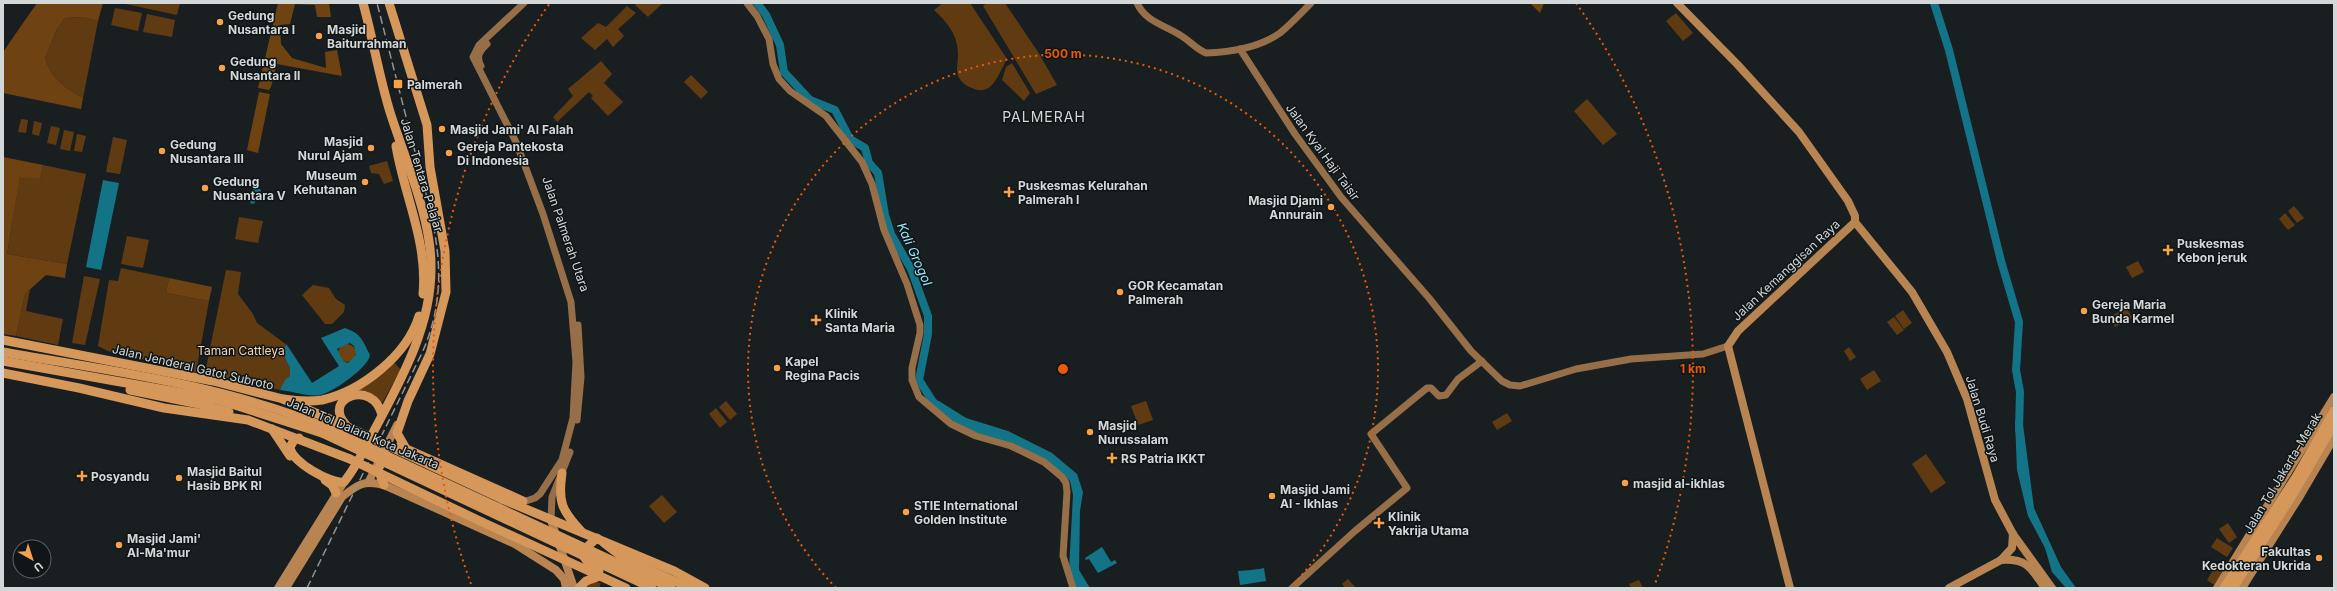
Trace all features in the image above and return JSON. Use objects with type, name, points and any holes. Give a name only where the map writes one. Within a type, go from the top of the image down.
[{"type":"highway","name":"Jalan Tentara Pelajar","points":[[344,482],[382,415],[418,341],[432,269],[430,244],[423,212],[390,110],[363,3]]},
{"type":"highway","name":"Jalan Tentara Pelajar","points":[[389,3],[427,125],[430,167],[445,251],[446,292],[440,322],[430,354],[408,401]]},
{"type":"highway","points":[[283,399],[307,402],[327,399],[346,391],[374,374],[407,342],[425,300]]},
{"type":"highway","name":"Jalan Jenderal Gatot Subroto","points":[[3,340],[213,381],[283,399],[348,427],[502,499],[674,571],[705,588]]},
{"type":"highway","name":"Jalan Tol Dalam Kota Jakarta","points":[[3,352],[200,388],[263,405],[323,430],[671,588]]},
{"type":"highway","name":"Jalan Tol Dalam Kota Jakarta","points":[[3,361],[216,399],[323,430],[652,588]]},
{"type":"highway","points":[[46,369],[71,377],[209,406],[299,438],[350,459],[482,522],[505,536],[521,540],[626,588]]},
{"type":"highway","points":[[3,373],[79,388],[164,408],[248,420]]},
{"type":"highway","points":[[348,427],[339,416],[338,410],[341,402],[352,396],[359,394],[373,399],[379,405],[382,415]]},
{"type":"highway","points":[[405,447],[397,433],[408,401]]},
{"type":"highway","name":"Jalan Tol Jakarta–Merak","points":[[2224,588],[2296,477],[2334,411]]},
{"type":"highway","name":"Jalan Tol Jakarta–Merak","points":[[2233,588],[2295,491],[2334,424]]},
{"type":"highway","points":[[272,429],[284,448],[297,463],[329,482],[336,493]]},
{"type":"highway","points":[[299,438],[294,440],[290,447],[298,460],[335,482],[344,482]]},
{"type":"highway","points":[[384,485],[378,469],[384,457],[395,445],[405,447],[524,502],[534,512]]},
{"type":"highway","points":[[562,473],[559,491],[560,502],[582,532]]},
{"type":"highway","points":[[521,540],[541,535],[549,528],[551,520]]},
{"type":"highway","points":[[611,581],[589,564],[584,557],[588,546],[600,539],[611,550],[625,560],[690,588]]},
{"type":"highway","points":[[579,588],[586,581],[600,576]]},
{"type":"main road","name":"Jalan Kemanggisan Raya","points":[[1677,3],[1737,64],[1799,132],[1848,201],[1855,216],[1855,222],[1738,331],[1728,346]]},
{"type":"main road","name":"Jalan Budi Raya","points":[[1855,222],[1912,292],[1947,352],[1967,399],[1992,493],[2013,534],[2052,588]]},
{"type":"main road","points":[[1728,346],[1790,588]]},
{"type":"main road","points":[[2217,588],[2334,397]]},
{"type":"main road","name":"Jalan Tentara Pelajar","points":[[369,481],[374,474],[408,401]]},
{"type":"main road","points":[[2242,588],[2300,496],[2334,438]]},
{"type":"main road","points":[[286,588],[342,496],[369,481],[384,485],[505,536],[556,570],[564,579],[566,588]]},
{"type":"main road","points":[[278,588],[344,482]]},
{"type":"main road","name":"Jalan Palmerah Utara","points":[[551,520],[574,588]]},
{"type":"main road","points":[[1949,588],[2001,560],[2012,548],[2013,534]]},
{"type":"main road","points":[[2001,560],[2013,560],[2026,564],[2045,588]]},
{"type":"street","name":"Jalan Palmerah Utara","points":[[488,83],[474,61],[474,53],[496,28],[524,3]]},
{"type":"street","name":"Jalan Palmerah Utara","points":[[530,3],[483,48],[478,60],[516,142],[545,213],[559,255],[576,327],[578,399],[573,441],[552,497],[551,520]]},
{"type":"street","points":[[747,3],[757,16],[769,39],[773,64],[779,79],[795,94],[826,116],[862,162],[872,184],[884,230],[907,284],[920,325],[920,333],[912,368],[912,380],[919,397],[951,424],[1028,454],[1046,464],[1062,477],[1066,483],[1067,492],[1063,556],[1073,588]]},
{"type":"street","points":[[1137,3],[1142,12],[1153,21],[1180,35],[1203,52],[1217,53],[1240,49],[1279,33],[1311,3]]},
{"type":"street","name":"Jalan Kyai Haji Taisir","points":[[1240,49],[1295,134],[1341,197],[1373,236],[1397,260],[1482,361],[1502,381],[1510,385],[1520,386],[1576,369],[1631,358],[1703,354],[1728,346]]},
{"type":"street","points":[[1292,588],[1361,526],[1407,488],[1371,434],[1427,388],[1431,388],[1439,396],[1446,395],[1458,379],[1482,361]]},
{"type":"street","name":"Jalan Palmerah Utara","points":[[514,504],[536,498],[540,494],[562,460],[576,413]]},
{"type":"green space","points":[[121,3],[180,3],[177,15]]},
{"type":"green space","points":[[637,3],[663,3],[648,17],[635,5]]},
{"type":"green space","points":[[943,3],[970,3],[1007,59],[998,77],[990,87],[985,90],[979,90],[968,86],[962,82],[958,76],[958,48],[954,35],[944,20],[934,10]]},
{"type":"green space","points":[[987,3],[1005,3],[1038,52],[1057,85],[1036,94],[983,6]]},
{"type":"green space","points":[[627,6],[636,13],[618,29],[624,36],[613,47],[607,39],[595,50],[581,38],[598,23],[606,27]]},
{"type":"green space","points":[[115,8],[142,13],[138,31],[111,25]]},
{"type":"green space","points":[[1676,13],[1693,33],[1683,41],[1666,21]]},
{"type":"green space","points":[[147,14],[175,20],[172,37],[143,32]]},
{"type":"green space","points":[[82,17],[98,21],[83,98],[70,90],[55,77],[45,58],[57,29],[65,18]]},
{"type":"green space","points":[[601,61],[612,74],[604,83],[623,102],[608,116],[591,98],[593,96],[589,92],[557,122],[553,117],[573,96],[568,89]]},
{"type":"green space","points":[[1012,63],[1030,93],[1024,101],[1002,80],[1006,67]]},
{"type":"green space","points":[[691,75],[708,92],[701,99],[684,82]]},
{"type":"green space","points":[[1587,99],[1617,134],[1603,145],[1574,111]]},
{"type":"green space","points":[[21,119],[28,120],[26,133],[18,132]]},
{"type":"green space","points":[[34,121],[42,123],[39,136],[32,134]]},
{"type":"green space","points":[[51,126],[60,128],[56,145],[47,143]]},
{"type":"green space","points":[[64,130],[74,132],[70,151],[60,149]]},
{"type":"green space","points":[[77,134],[86,136],[82,152],[74,151]]},
{"type":"green space","points":[[113,137],[127,140],[120,174],[106,172]]},
{"type":"green space","points":[[387,161],[393,181],[384,184],[379,174],[371,173],[369,166]]},
{"type":"green space","points":[[43,165],[86,174],[67,264],[7,254],[20,176],[40,179]]},
{"type":"green space","points":[[2294,206],[2304,218],[2297,223],[2288,211]]},
{"type":"green space","points":[[2285,213],[2295,225],[2288,230],[2279,219]]},
{"type":"green space","points":[[239,217],[263,221],[258,243],[235,239]]},
{"type":"green space","points":[[127,236],[149,240],[143,268],[121,264]]},
{"type":"green space","points":[[2138,261],[2144,272],[2132,278],[2126,267]]},
{"type":"green space","points":[[121,268],[169,278],[166,293],[209,301],[196,372],[108,351],[98,346],[109,280],[118,281]]},
{"type":"green space","name":"Taman Cattleya","points":[[226,270],[241,272],[238,294],[253,314],[257,323],[287,345],[281,349],[290,368],[290,376],[280,390],[205,373]]},
{"type":"green space","points":[[84,276],[100,279],[85,345],[72,343]]},
{"type":"green space","points":[[313,285],[329,288],[336,299],[345,305],[344,312],[332,324],[325,324],[302,295]]},
{"type":"green space","points":[[30,289],[26,311],[63,319],[58,345],[16,336],[25,294]]},
{"type":"green space","points":[[2127,308],[2132,318],[2115,327],[2109,317]]},
{"type":"green space","points":[[1903,310],[1912,323],[1904,329],[1895,316]]},
{"type":"green space","points":[[1894,317],[1904,330],[1897,335],[1887,322]]},
{"type":"green space","points":[[1849,347],[1856,357],[1850,361],[1844,351]]},
{"type":"green space","points":[[393,361],[401,370],[382,403],[377,398],[357,392],[356,390]]},
{"type":"green space","points":[[1874,370],[1881,381],[1867,390],[1860,379]]},
{"type":"green space","points":[[726,401],[737,414],[730,420],[719,407]]},
{"type":"green space","points":[[1146,401],[1153,420],[1138,425],[1131,406]]},
{"type":"green space","points":[[716,408],[727,422],[720,428],[709,414]]},
{"type":"green space","points":[[1507,413],[1512,421],[1497,430],[1492,422]]},
{"type":"green space","points":[[1926,454],[1946,483],[1931,493],[1912,464]]},
{"type":"green space","points":[[662,495],[677,512],[664,523],[649,506]]},
{"type":"green space","points":[[2228,523],[2237,537],[2229,543],[2219,529]]},
{"type":"green space","points":[[2217,538],[2233,548],[2227,557],[2211,547]]},
{"type":"green space","points":[[2216,565],[2224,570],[2214,585],[2207,580]]},
{"type":"green space","points":[[1348,579],[1356,588],[1345,588],[1342,584]]},
{"type":"green space","points":[[1639,580],[1643,588],[1631,588],[1629,584]]},
{"type":"green space","points":[[591,581],[601,583],[599,588],[583,588]]},
{"type":"shaded area","points":[[37,3],[103,3],[98,21],[82,17],[65,18],[57,29],[45,58],[55,77],[70,90],[83,98],[81,109],[3,93],[3,52]]},
{"type":"shaded area","points":[[278,3],[329,3],[331,17],[317,17],[315,5],[295,4],[290,24],[280,25],[281,44],[292,58],[326,68],[325,52],[337,50],[342,76],[277,64],[269,90],[258,88]]},
{"type":"shaded area","points":[[1530,3],[1544,3],[1540,13]]},
{"type":"shaded area","points":[[259,92],[270,94],[258,153],[247,150]]},
{"type":"shaded area","points":[[3,157],[43,165],[40,179],[20,177],[7,254],[67,264],[65,278],[46,275],[25,294],[16,336],[3,334]]},
{"type":"shaded area","points":[[169,278],[212,287],[209,301],[166,293]]},
{"type":"shaded area","points":[[347,344],[353,347],[356,353],[353,359],[347,362],[341,359],[338,353],[341,347]]},
{"type":"water","points":[[103,180],[119,183],[101,270],[86,267]]},
{"type":"water","points":[[258,188],[261,190],[254,204],[250,203],[253,189]]},
{"type":"water","points":[[345,328],[351,330],[363,341],[370,355],[368,360],[349,379],[326,393],[320,395],[310,395],[280,390],[285,380],[290,376],[290,368],[281,349],[287,345],[312,383],[339,366],[321,338]],"holes":[[[350,343],[354,346],[356,355],[348,363],[343,361],[337,349]]]},
{"type":"water","points":[[939,401],[966,418],[1008,431],[1052,453],[1077,474],[1083,492],[1080,511],[1079,570],[1090,588],[1076,588],[1069,570],[1073,495],[1070,481],[1053,467],[961,427],[928,403]]},
{"type":"water","points":[[2022,417],[2034,508],[2061,567],[2076,588],[2066,588],[2052,572],[2045,548],[2028,516],[2017,470],[2015,421]]},
{"type":"water","points":[[1102,547],[1111,562],[1115,560],[1117,563],[1098,573],[1089,559],[1086,560],[1085,558]]},
{"type":"water","points":[[1264,568],[1266,581],[1240,585],[1238,571]]},
{"type":"waterway","name":"Kali Grogol","points":[[757,3],[766,15],[780,45],[784,72],[810,100],[835,110],[850,139],[865,148],[869,163],[878,173],[885,215],[891,234],[911,269],[928,316],[928,334],[919,380],[933,402],[941,408]]},
{"type":"waterway","points":[[1934,3],[1949,50],[2001,261],[2019,322],[2016,370],[2020,392],[2019,430]]},
{"type":"railway","points":[[307,588],[422,353],[432,326],[437,300],[439,274],[433,223],[377,3]]},
{"type":"place","name":"Gedung Nusantara I","points":[[220,22]]},
{"type":"place","name":"Masjid Baiturrahman","points":[[319,36]]},
{"type":"place","name":"Gedung Nusantara II","points":[[222,68]]},
{"type":"place","name":"Palmerah","points":[[398,84]]},
{"type":"place","name":"Masjid Jami' Al Falah","points":[[442,129]]},
{"type":"place","name":"Masjid Nurul Ajam","points":[[371,148]]},
{"type":"place","name":"Gedung Nusantara III","points":[[162,151]]},
{"type":"place","name":"Gereja Pantekosta Di Indonesia","points":[[449,153]]},
{"type":"place","name":"Museum Kehutanan","points":[[365,182]]},
{"type":"place","name":"Gedung Nusantara V","points":[[205,188]]},
{"type":"place","name":"Puskesmas Kelurahan Palmerah I","points":[[1009,192]]},
{"type":"place","name":"Masjid Djami Annurain","points":[[1331,207]]},
{"type":"place","name":"Puskesmas Kebon jeruk","points":[[2168,250]]},
{"type":"place","name":"GOR Kecamatan Palmerah","points":[[1120,292]]},
{"type":"place","name":"Gereja Maria Bunda Karmel","points":[[2084,311]]},
{"type":"place","name":"Klinik Santa Maria","points":[[816,320]]},
{"type":"place","name":"Kapel Regina Pacis","points":[[777,368]]},
{"type":"place","name":"Masjid Nurussalam","points":[[1090,432]]},
{"type":"place","name":"RS Patria IKKT","points":[[1112,458]]},
{"type":"place","name":"Posyandu","points":[[82,476]]},
{"type":"place","name":"Masjid Baitul Hasib BPK RI","points":[[179,478]]},
{"type":"place","name":"masjid al-ikhlas","points":[[1625,483]]},
{"type":"place","name":"Masjid Jami Al - Ikhlas","points":[[1272,496]]},
{"type":"place","name":"STIE International Golden Institute","points":[[906,512]]},
{"type":"place","name":"Klinik Yakrija Utama","points":[[1379,523]]},
{"type":"place","name":"Masjid Jami' Al-Ma'mur","points":[[119,545]]},
{"type":"place","name":"Fakultas Kedokteran Ukrida","points":[[2319,558]]},
{"type":"district","name":"PALMERAH","points":[[1044,116]]}]
